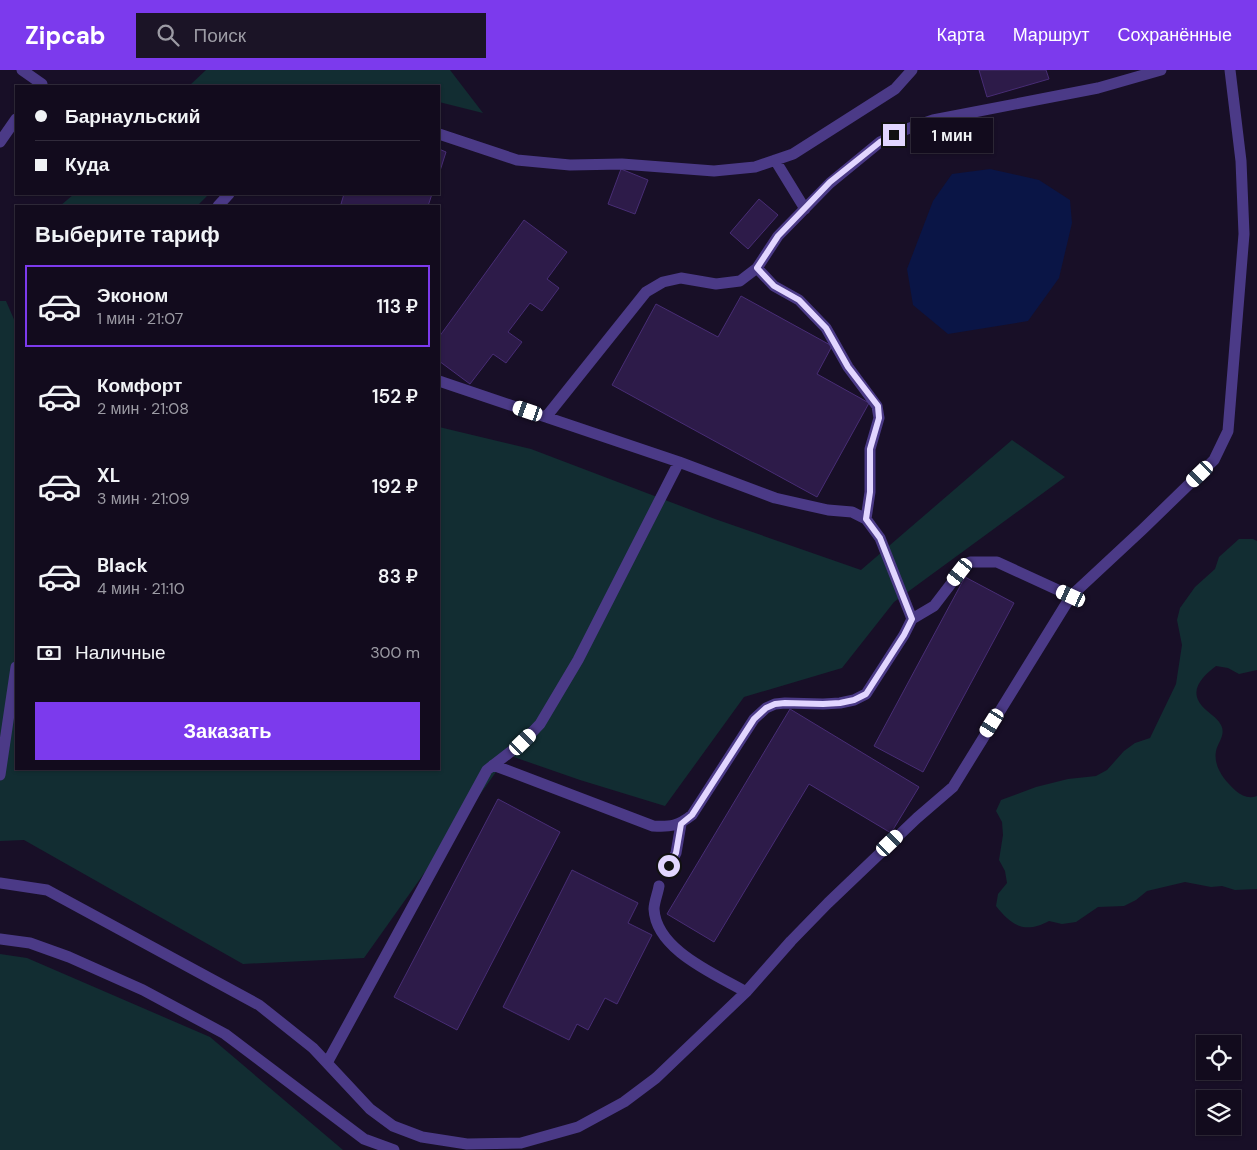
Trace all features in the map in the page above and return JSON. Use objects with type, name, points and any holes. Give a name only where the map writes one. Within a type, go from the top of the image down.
[{"type":"lane","points":[[22,70],[41,85]]},
{"type":"lane","points":[[440,134],[517,160],[570,165],[622,164],[714,171],[755,167],[793,154],[895,89],[912,70]]},
{"type":"lane","points":[[546,417],[646,292],[662,282],[681,278],[716,284],[740,281],[757,268],[778,236],[830,182],[880,142],[934,120],[1098,88],[1161,70]]},
{"type":"lane","points":[[0,882],[47,890],[259,1005],[313,1048],[370,1109],[393,1126],[422,1137],[467,1144],[520,1143],[578,1127],[624,1102],[656,1078],[746,992],[790,942],[828,903],[917,818],[953,787],[1071,596],[1214,460],[1228,430],[1244,234],[1241,162],[1230,70]]},
{"type":"lane","points":[[0,142],[15,120]]},
{"type":"lane","points":[[774,160],[805,209]]},
{"type":"lane","points":[[219,205],[228,195]]},
{"type":"lane","points":[[757,268],[774,286],[799,300],[826,328],[848,367],[878,406],[879,418],[870,449],[870,492],[866,519]]},
{"type":"lane","points":[[440,382],[679,462],[774,498],[828,510],[852,512],[866,519],[880,538],[912,619]]},
{"type":"lane","points":[[327,1063],[487,770],[523,742],[540,724],[578,660],[679,462]]},
{"type":"lane","points":[[493,765],[653,826],[681,824],[692,815],[754,719],[766,708],[775,704],[785,703],[840,703],[854,700],[866,694],[904,635],[912,619],[934,606],[970,562],[997,562],[1071,596]]},
{"type":"lane","points":[[0,775],[15,674]]},
{"type":"lane","points":[[669,866],[676,853],[681,824]]},
{"type":"lane","points":[[659,886],[654,907],[656,924],[666,938],[682,954],[746,992]]},
{"type":"lane","points":[[0,938],[30,943],[69,957],[143,990],[225,1034],[364,1139],[394,1150]]},
{"type":"green space","points":[[206,70],[450,70],[483,113],[440,102],[440,85],[190,85]]},
{"type":"green space","points":[[73,195],[208,195],[198,205],[61,205]]},
{"type":"green space","points":[[0,301],[6,301],[15,322],[15,770],[440,770],[440,427],[531,449],[715,519],[861,570],[1012,440],[1065,477],[894,602],[842,668],[744,697],[665,806],[580,780],[508,755],[364,958],[243,964],[24,840],[0,841]]},
{"type":"green space","points":[[1239,539],[1253,539],[1257,541],[1257,670],[1239,674],[1228,668],[1216,666],[1202,679],[1196,694],[1202,706],[1221,725],[1223,732],[1216,751],[1218,768],[1236,791],[1248,797],[1257,796],[1257,889],[1235,890],[1222,886],[1211,887],[1185,882],[1147,891],[1136,900],[1124,906],[1098,907],[1076,922],[1062,924],[1049,921],[1033,927],[1020,926],[1013,923],[996,906],[998,894],[1007,883],[1005,871],[999,860],[1003,835],[1002,822],[996,811],[1001,800],[1036,787],[1068,779],[1096,776],[1107,770],[1124,751],[1135,743],[1150,738],[1176,684],[1182,645],[1177,620],[1180,608],[1195,587],[1215,569],[1219,557]]},
{"type":"green space","points":[[0,954],[27,958],[210,1037],[343,1150],[0,1150]]},
{"type":"shaded area","points":[[990,169],[1039,180],[1070,200],[1072,223],[1059,278],[1028,321],[948,334],[913,305],[907,269],[933,201],[952,174]]},
{"type":"building","points":[[979,70],[1046,70],[1049,79],[987,97]]},
{"type":"building","points":[[440,149],[446,152],[440,171]]},
{"type":"building","points":[[621,169],[648,180],[635,214],[608,204]]},
{"type":"building","points":[[344,195],[432,195],[428,205],[341,204]]},
{"type":"building","points":[[759,199],[778,215],[748,249],[730,233]]},
{"type":"building","points":[[524,220],[567,252],[547,279],[559,288],[542,311],[530,303],[508,332],[522,342],[506,363],[493,354],[470,384],[440,362],[440,336]]},
{"type":"building","points":[[741,296],[832,346],[817,374],[869,403],[817,497],[612,385],[656,304],[718,337]]},
{"type":"building","points":[[965,577],[1014,603],[923,772],[874,746]]},
{"type":"building","points":[[790,709],[919,787],[891,833],[809,784],[714,942],[667,914]]},
{"type":"building","points":[[498,799],[560,832],[457,1030],[394,997]]},
{"type":"building","points":[[572,870],[638,903],[628,923],[652,935],[617,1004],[605,998],[588,1030],[577,1024],[569,1040],[503,1007]]},
{"type":"route","points":[[669,866],[676,853],[681,824],[692,815],[754,719],[766,708],[775,704],[840,703],[854,700],[866,694],[904,635],[912,619],[880,538],[866,519],[870,492],[870,449],[879,418],[878,406],[848,367],[826,328],[812,312],[799,300],[774,286],[757,268],[778,236],[830,182],[880,142],[894,135]]}]
